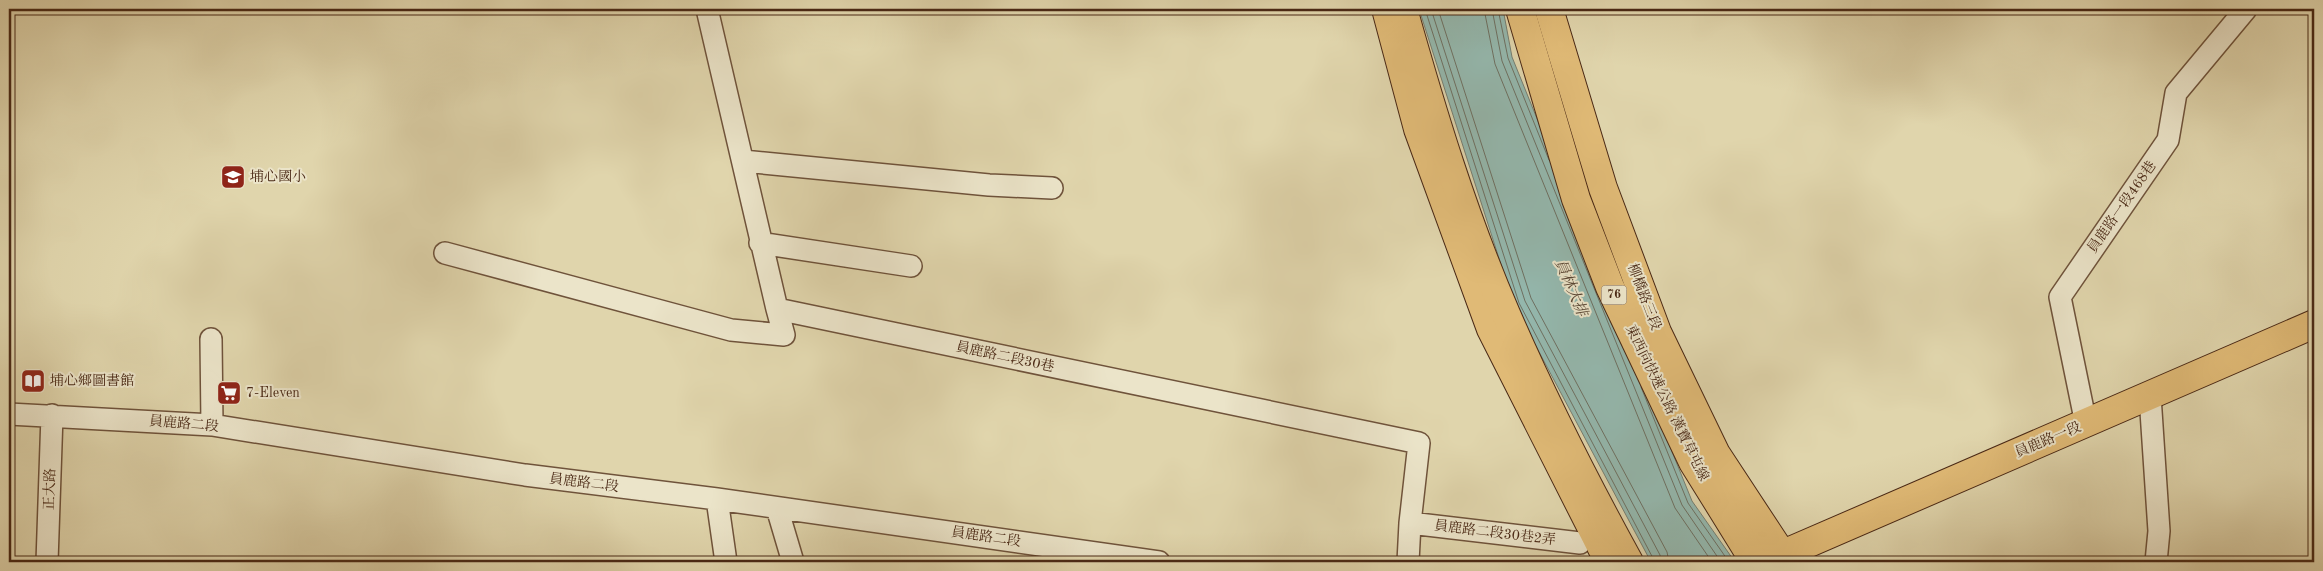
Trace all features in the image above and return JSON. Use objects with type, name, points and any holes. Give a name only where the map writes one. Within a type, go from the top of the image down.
[{"type":"main road","points":[[1386,9],[1418,129],[1491,329],[1609,562]]},
{"type":"main road","points":[[1403,9],[1434,119],[1468,216],[1506,314],[1594,499],[1629,562]]},
{"type":"main road","name":"東西向快速公路 漢寶草屯線","points":[[1520,9],[1576,199],[1610,287],[1693,462],[1754,562]]},
{"type":"main road","name":"柳橋路三段","points":[[1549,9],[1602,188],[1657,332],[1716,454],[1778,559]]},
{"type":"main road","name":"員鹿路一段","points":[[1778,559],[2314,324]]},
{"type":"street","points":[[445,252],[731,330],[784,336],[760,243],[706,9]]},
{"type":"street","name":"員鹿路一段468巷","points":[[2086,424],[2060,297],[2168,140],[2176,93],[2246,9]]},
{"type":"street","points":[[742,161],[989,185],[1052,188]]},
{"type":"street","points":[[760,243],[911,266]]},
{"type":"street","name":"員鹿路二段30巷","points":[[777,309],[1419,443],[1410,524],[1408,562]]},
{"type":"street","points":[[211,339],[212,425]]},
{"type":"street","points":[[2150,396],[2159,531],[2156,562]]},
{"type":"street","name":"員鹿路二段","points":[[9,414],[212,425],[526,475],[717,499],[1114,559],[1159,562]]},
{"type":"street","name":"正大路","points":[[47,562],[52,415]]},
{"type":"street","points":[[717,499],[726,562]]},
{"type":"street","points":[[777,508],[793,562]]},
{"type":"street","name":"員鹿路二段30巷2弄","points":[[1410,524],[1580,544]]},
{"type":"water","name":"員林大排","points":[[1419,9],[1503,9],[1512,57],[1692,501],[1735,562],[1651,562],[1514,305]]},
{"type":"place","name":"埔心國小","points":[[233,177]]},
{"type":"place","name":"埔心鄉圖書館","points":[[33,381]]},
{"type":"place","name":"7-Eleven","points":[[229,393]]}]
